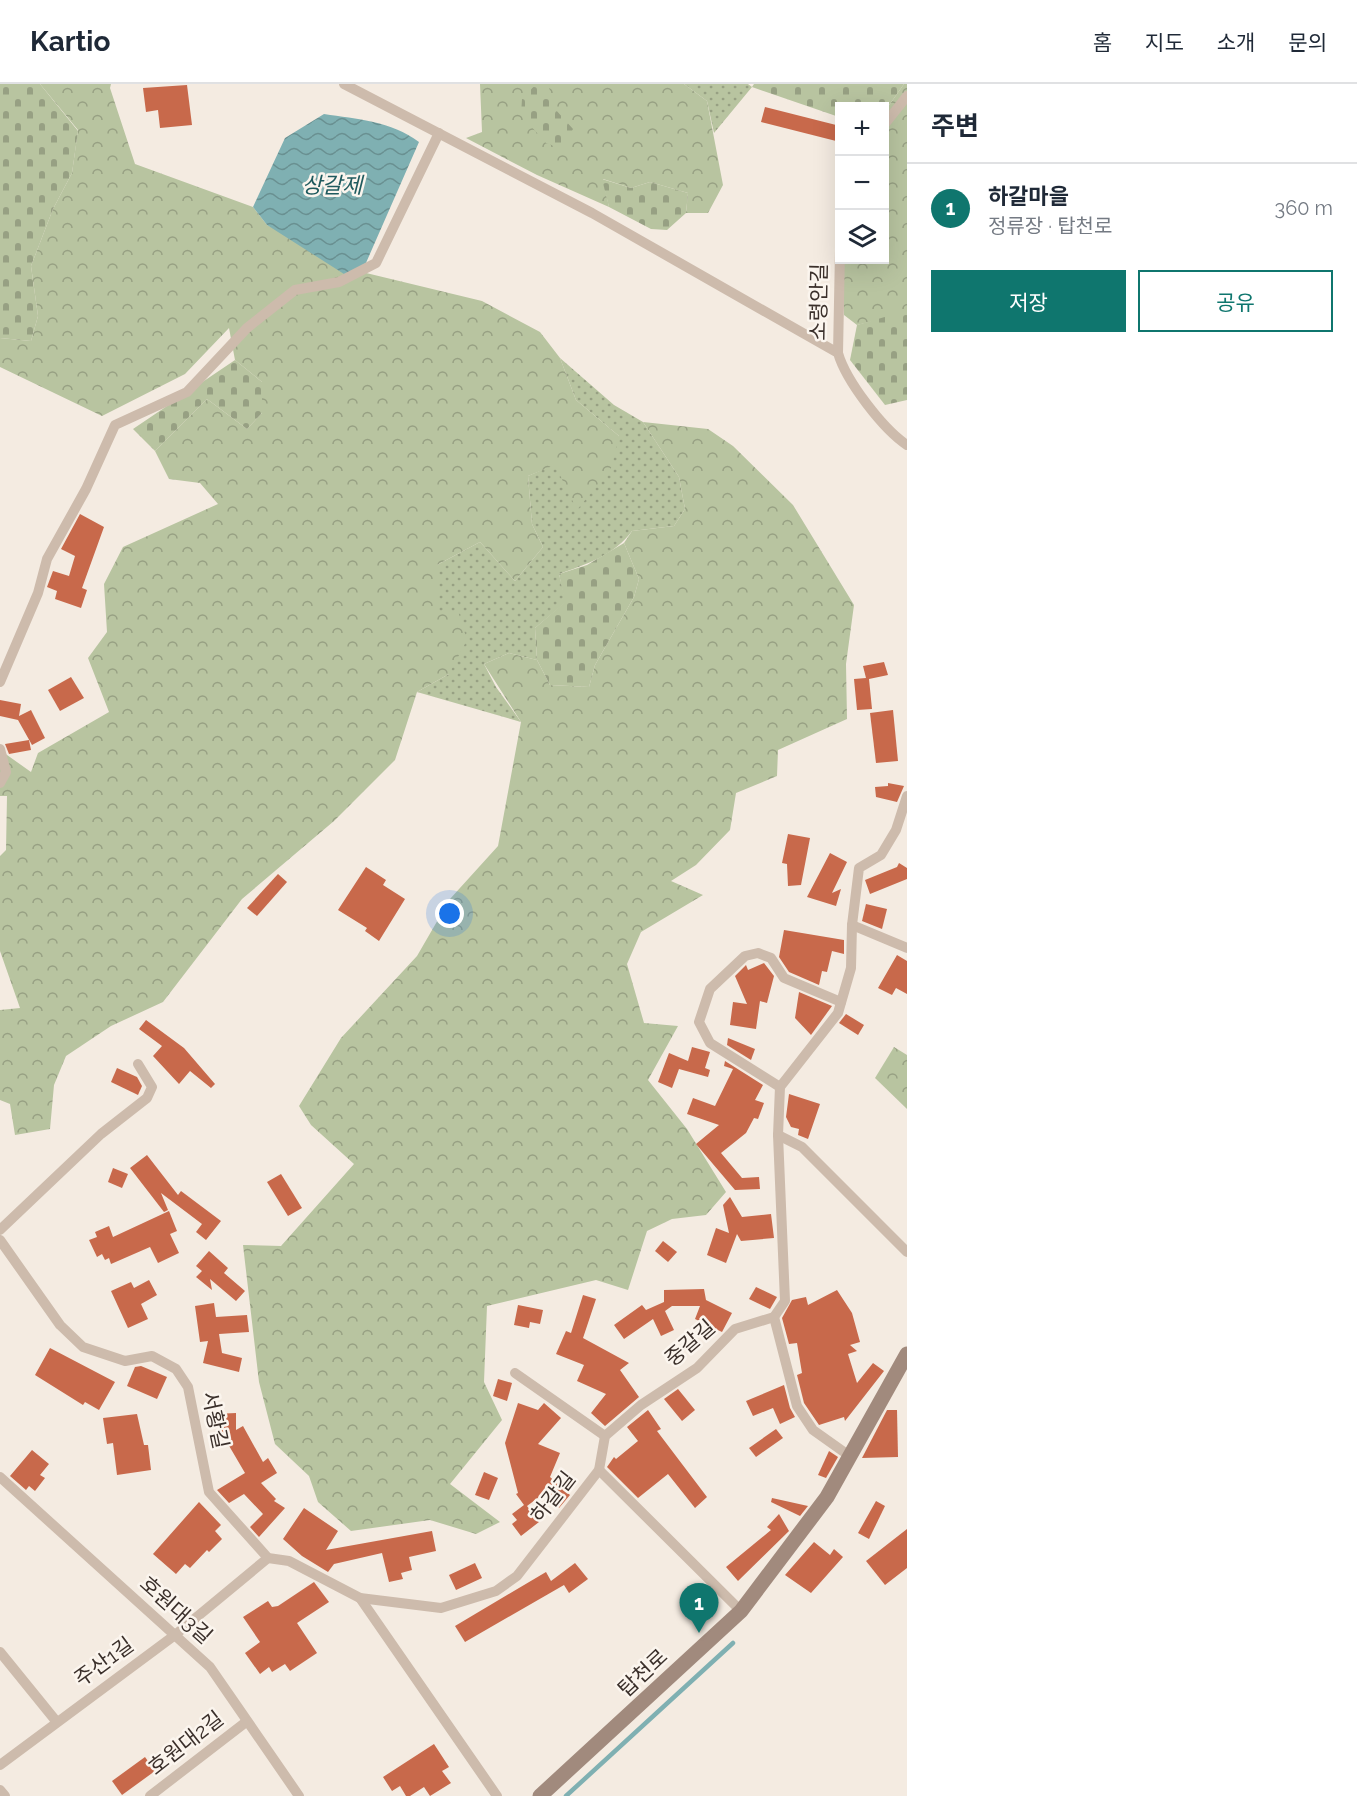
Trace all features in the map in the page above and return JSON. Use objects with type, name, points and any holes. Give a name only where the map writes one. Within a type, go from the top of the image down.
[{"type":"main road","name":"탑천로","points":[[540,1796],[741,1611],[815,1514],[851,1457],[880,1398],[907,1354]]},
{"type":"street","points":[[344,84],[592,213],[838,353],[842,369],[895,437],[907,445]]},
{"type":"street","points":[[889,119],[907,96]]},
{"type":"street","points":[[0,682],[38,593],[47,559],[116,425],[187,392],[247,328],[295,290],[339,282],[376,263],[439,133]]},
{"type":"street","name":"소령안길","points":[[838,353],[840,264]]},
{"type":"street","points":[[0,749],[6,772],[0,783]]},
{"type":"street","points":[[851,1457],[813,1430],[797,1407],[774,1317],[785,1301],[778,1135],[780,1087],[838,1013],[851,968],[852,925],[859,868],[881,855],[896,830],[907,796]]},
{"type":"street","points":[[852,925],[907,948]]},
{"type":"street","points":[[780,1087],[710,1043],[699,1022],[710,989],[745,956],[758,953],[771,958],[784,978],[841,1002]]},
{"type":"street","points":[[0,1230],[101,1134],[147,1098],[152,1087],[138,1064]]},
{"type":"street","points":[[778,1135],[802,1147],[907,1252]]},
{"type":"street","name":"서황길","points":[[0,1240],[60,1326],[83,1347],[125,1361],[152,1356],[176,1369],[188,1387],[209,1492],[268,1558]]},
{"type":"street","name":"중갈길","points":[[605,1436],[641,1405],[696,1368],[735,1329],[774,1317]]},
{"type":"street","points":[[515,1373],[605,1436],[599,1470]]},
{"type":"street","name":"하갈길","points":[[360,1598],[441,1608],[496,1591],[517,1576],[599,1470],[741,1611]]},
{"type":"street","name":"호원대3길","points":[[0,1478],[210,1667],[299,1796]]},
{"type":"street","points":[[268,1558],[289,1561],[360,1598],[497,1796]]},
{"type":"street","name":"주산1길","points":[[0,1764],[175,1635],[268,1558]]},
{"type":"street","points":[[0,1652],[56,1721]]},
{"type":"street","name":"호원대2길","points":[[150,1796],[246,1722]]},
{"type":"street","points":[[0,1790],[5,1796]]},
{"type":"green space","points":[[0,84],[40,84],[78,131],[72,173],[53,209],[31,266],[38,316],[31,341],[0,338]]},
{"type":"green space","points":[[40,84],[111,84],[110,88],[135,164],[253,207],[267,225],[362,272],[482,301],[540,332],[560,358],[576,400],[619,436],[611,468],[577,510],[555,465],[528,476],[532,524],[543,547],[515,581],[480,542],[437,565],[437,611],[458,611],[467,640],[449,674],[417,692],[395,760],[334,821],[242,899],[163,1002],[111,1026],[66,1056],[54,1085],[50,1129],[15,1135],[10,1104],[0,1100],[0,1010],[20,1008],[0,951],[0,856],[6,850],[7,796],[0,796],[0,750],[31,772],[38,753],[109,712],[88,658],[107,632],[104,584],[123,547],[218,504],[200,483],[169,479],[155,451],[207,399],[247,429],[262,413],[262,382],[235,360],[229,328],[185,374],[102,416],[0,367],[0,338],[31,341],[38,316],[31,266],[53,209],[72,173],[78,130]]},
{"type":"green space","points":[[480,84],[684,84],[707,101],[723,185],[708,213],[686,213],[688,193],[650,182],[631,188],[603,179],[609,207],[537,175],[466,138],[482,132]]},
{"type":"green space","points":[[536,84],[548,84],[555,109],[573,129],[562,149],[546,143],[521,115],[522,99]]},
{"type":"green space","points":[[684,84],[748,84],[752,87],[714,133],[707,101]]},
{"type":"green space","points":[[754,84],[904,84],[889,105],[889,102],[835,102],[835,116],[752,87]]},
{"type":"green space","points":[[904,84],[907,84],[907,313],[857,325],[844,315],[841,264],[889,264],[889,105]]},
{"type":"green space","points":[[602,179],[631,188],[650,182],[688,193],[686,213],[667,230],[651,229],[609,207]]},
{"type":"green space","points":[[902,312],[907,313],[907,400],[885,405],[850,360],[857,325]]},
{"type":"green space","points":[[560,358],[614,405],[643,422],[679,477],[685,509],[674,526],[632,531],[608,553],[559,574],[566,602],[535,628],[537,660],[509,653],[484,664],[496,687],[521,722],[417,692],[449,674],[436,611],[437,565],[480,542],[515,581],[543,547],[532,524],[528,476],[619,436],[576,400]]},
{"type":"green space","points":[[235,360],[262,382],[262,413],[247,429],[207,399],[155,451],[133,429]]},
{"type":"green space","points":[[643,422],[708,429],[733,446],[793,505],[854,605],[846,664],[847,719],[778,750],[777,776],[736,793],[730,830],[696,865],[671,881],[703,895],[641,932],[627,964],[644,1023],[678,1026],[648,1080],[687,1129],[726,1192],[706,1215],[672,1219],[647,1231],[628,1290],[596,1280],[487,1306],[484,1382],[502,1420],[450,1484],[500,1522],[476,1534],[430,1520],[351,1531],[318,1502],[309,1476],[275,1444],[259,1382],[243,1245],[281,1246],[354,1164],[311,1125],[299,1106],[341,1038],[417,956],[450,899],[498,846],[521,722],[484,664],[509,653],[537,660],[550,685],[589,687],[595,665],[634,597],[639,579],[624,543],[632,531],[674,526],[685,509],[679,477]]},
{"type":"green space","points":[[624,543],[639,579],[634,597],[595,665],[589,687],[550,685],[537,660],[535,628],[565,602],[559,574],[587,565]]},
{"type":"green space","points":[[894,1047],[907,1055],[907,1109],[875,1078]]},
{"type":"water","name":"상갈제","points":[[324,114],[385,125],[419,142],[362,272],[344,274],[267,225],[253,207],[285,138]]},
{"type":"building","points":[[187,85],[192,125],[160,128],[158,110],[146,112],[143,88]]},
{"type":"building","points":[[765,107],[835,125],[835,141],[761,122]]},
{"type":"building","points":[[80,514],[104,527],[82,588],[87,590],[81,608],[55,599],[57,591],[47,587],[53,571],[69,576],[75,556],[61,549]]},
{"type":"building","points":[[884,662],[888,675],[869,679],[872,709],[857,710],[854,679],[866,678],[863,666]]},
{"type":"building","points":[[71,677],[84,698],[60,711],[48,690]]},
{"type":"building","points":[[0,700],[21,704],[19,716],[31,710],[45,738],[32,745],[18,720],[0,716]]},
{"type":"building","points":[[893,710],[898,761],[876,763],[870,713]]},
{"type":"building","points":[[29,740],[31,750],[9,754],[5,744]]},
{"type":"building","points":[[888,783],[904,786],[897,802],[876,797],[875,787],[888,786]]},
{"type":"building","points":[[788,834],[810,838],[801,885],[788,886],[787,864],[782,863]]},
{"type":"building","points":[[830,853],[847,862],[832,893],[841,889],[836,906],[807,897]]},
{"type":"building","points":[[899,863],[907,868],[907,879],[870,894],[865,880],[897,867]]},
{"type":"building","points":[[366,867],[386,880],[383,885],[405,899],[379,941],[365,931],[367,928],[338,910]]},
{"type":"building","points":[[278,874],[287,882],[257,916],[247,908]]},
{"type":"building","points":[[866,904],[887,909],[882,929],[862,921]]},
{"type":"building","points":[[784,930],[844,940],[844,954],[832,951],[827,972],[822,971],[819,985],[789,972],[779,957]]},
{"type":"building","points":[[897,955],[907,961],[907,994],[896,988],[892,995],[878,988]]},
{"type":"building","points":[[764,963],[774,976],[767,1003],[760,1001],[756,1029],[730,1025],[733,1002],[747,1004],[735,976],[746,965],[748,970]]},
{"type":"building","points":[[799,992],[832,1006],[811,1035],[795,1018]]},
{"type":"building","points":[[846,1014],[864,1025],[858,1035],[839,1023]]},
{"type":"building","points":[[146,1020],[184,1048],[215,1084],[211,1088],[190,1071],[179,1084],[153,1056],[162,1046],[139,1029]]},
{"type":"building","points":[[728,1038],[755,1049],[751,1060],[727,1045]]},
{"type":"building","points":[[692,1047],[710,1052],[705,1068],[710,1070],[708,1077],[679,1069],[672,1088],[658,1082],[669,1053],[688,1061]]},
{"type":"building","points":[[725,1061],[763,1085],[755,1100],[764,1103],[758,1119],[754,1118],[746,1133],[721,1153],[742,1178],[759,1177],[760,1189],[735,1190],[696,1144],[719,1125],[687,1114],[693,1098],[715,1106],[733,1069],[724,1066]]},
{"type":"building","points":[[117,1068],[137,1077],[142,1086],[138,1095],[111,1082]]},
{"type":"building","points":[[789,1094],[820,1104],[808,1139],[798,1135],[799,1129],[791,1127],[786,1117]]},
{"type":"building","points":[[147,1155],[178,1195],[181,1191],[221,1221],[206,1240],[196,1232],[202,1224],[161,1193],[168,1210],[164,1212],[130,1168]]},
{"type":"building","points":[[113,1168],[128,1174],[122,1188],[108,1182]]},
{"type":"building","points":[[281,1174],[302,1208],[288,1216],[267,1182]]},
{"type":"building","points":[[730,1197],[742,1217],[771,1214],[774,1238],[741,1241],[737,1234],[726,1263],[707,1255],[716,1228],[729,1233],[723,1205]]},
{"type":"building","points":[[169,1211],[177,1231],[170,1234],[179,1253],[158,1263],[150,1247],[111,1264],[109,1258],[105,1260],[102,1254],[97,1257],[89,1240],[97,1237],[95,1232],[109,1226],[113,1237]]},
{"type":"building","points":[[663,1241],[677,1252],[668,1262],[655,1251]]},
{"type":"building","points":[[209,1251],[228,1268],[224,1273],[245,1291],[236,1301],[210,1279],[212,1290],[196,1277],[202,1271],[196,1266]]},
{"type":"building","points":[[149,1280],[157,1295],[141,1304],[148,1319],[128,1328],[111,1291],[131,1282],[134,1288]]},
{"type":"building","points":[[756,1287],[777,1297],[770,1309],[749,1299]]},
{"type":"building","points":[[704,1289],[706,1300],[732,1313],[722,1332],[695,1319],[700,1306],[672,1306],[665,1311],[674,1330],[661,1336],[653,1319],[624,1339],[614,1325],[642,1305],[646,1310],[664,1302],[664,1290]]},
{"type":"building","points":[[837,1290],[852,1313],[860,1342],[850,1345],[857,1351],[848,1354],[857,1383],[873,1363],[884,1371],[845,1421],[844,1417],[819,1425],[804,1403],[797,1375],[802,1373],[797,1343],[789,1344],[782,1318],[792,1300],[806,1297],[808,1305]]},
{"type":"building","points":[[583,1295],[596,1299],[583,1338],[629,1363],[620,1370],[639,1397],[605,1426],[591,1413],[606,1394],[577,1381],[584,1365],[556,1354],[566,1331],[571,1333]]},
{"type":"building","points":[[214,1303],[216,1317],[247,1315],[249,1332],[219,1334],[222,1353],[242,1358],[239,1372],[203,1363],[208,1341],[200,1342],[195,1306]]},
{"type":"building","points":[[518,1305],[543,1310],[540,1324],[530,1322],[529,1328],[514,1325]]},
{"type":"building","points":[[50,1348],[115,1382],[99,1410],[85,1402],[83,1405],[35,1375]]},
{"type":"building","points":[[141,1366],[167,1377],[157,1399],[127,1386],[135,1367]]},
{"type":"building","points":[[498,1379],[512,1383],[507,1401],[493,1396]]},
{"type":"building","points":[[784,1385],[790,1408],[795,1417],[780,1424],[773,1408],[753,1416],[746,1401]]},
{"type":"building","points":[[678,1389],[695,1410],[682,1421],[664,1399]]},
{"type":"building","points":[[518,1403],[538,1410],[544,1403],[561,1418],[538,1444],[560,1453],[550,1477],[570,1495],[559,1508],[543,1494],[527,1506],[539,1522],[521,1536],[512,1524],[517,1520],[512,1514],[524,1505],[516,1494],[518,1493],[505,1443]]},
{"type":"building","points":[[648,1410],[661,1429],[657,1431],[707,1497],[695,1508],[668,1474],[638,1498],[607,1467],[614,1457],[616,1459],[638,1441],[627,1427]]},
{"type":"building","points":[[887,1410],[897,1410],[898,1457],[862,1458]]},
{"type":"building","points":[[236,1413],[236,1430],[243,1426],[263,1462],[268,1458],[277,1473],[261,1483],[276,1499],[274,1501],[285,1508],[259,1537],[250,1527],[263,1514],[244,1494],[229,1503],[217,1490],[245,1473],[218,1427],[214,1427],[214,1414]]},
{"type":"building","points":[[137,1414],[144,1445],[148,1445],[151,1470],[117,1475],[113,1443],[107,1444],[103,1418]]},
{"type":"building","points":[[776,1429],[783,1438],[756,1457],[749,1448]]},
{"type":"building","points":[[32,1450],[49,1464],[40,1475],[45,1478],[35,1491],[29,1486],[26,1490],[10,1476]]},
{"type":"building","points":[[829,1451],[838,1457],[826,1478],[818,1475]]},
{"type":"building","points":[[484,1472],[498,1478],[489,1500],[475,1495]]},
{"type":"building","points":[[772,1498],[808,1506],[800,1516],[771,1502]]},
{"type":"building","points":[[876,1501],[885,1506],[869,1539],[858,1533]]},
{"type":"building","points":[[199,1502],[221,1525],[215,1531],[222,1539],[209,1552],[207,1550],[190,1568],[185,1564],[176,1574],[153,1554]]},
{"type":"building","points":[[304,1508],[338,1531],[326,1550],[432,1531],[436,1551],[409,1557],[412,1570],[401,1573],[403,1579],[389,1582],[382,1553],[334,1564],[328,1572],[302,1556],[283,1539]]},
{"type":"building","points":[[779,1514],[789,1531],[738,1581],[726,1567],[771,1530],[767,1527]]},
{"type":"building","points":[[907,1529],[907,1568],[885,1585],[866,1561]]},
{"type":"building","points":[[814,1542],[830,1555],[834,1549],[843,1557],[811,1593],[785,1575]]},
{"type":"building","points":[[475,1563],[482,1578],[456,1590],[449,1575]]},
{"type":"building","points":[[575,1563],[588,1579],[569,1593],[564,1585],[465,1642],[455,1626],[546,1572],[551,1581]]},
{"type":"building","points":[[314,1582],[329,1602],[297,1623],[317,1653],[290,1671],[285,1664],[272,1672],[269,1667],[260,1674],[245,1653],[260,1642],[243,1617],[268,1601],[272,1607],[278,1606]]},
{"type":"building","points":[[434,1744],[449,1767],[442,1771],[451,1783],[430,1796],[424,1787],[410,1796],[406,1796],[400,1786],[392,1791],[383,1777]]},
{"type":"building","points":[[145,1757],[155,1771],[122,1795],[112,1781]]},
{"type":"waterway","points":[[566,1796],[733,1643]]},
{"type":"place","name":"하갈마을","points":[[699,1633]]}]
